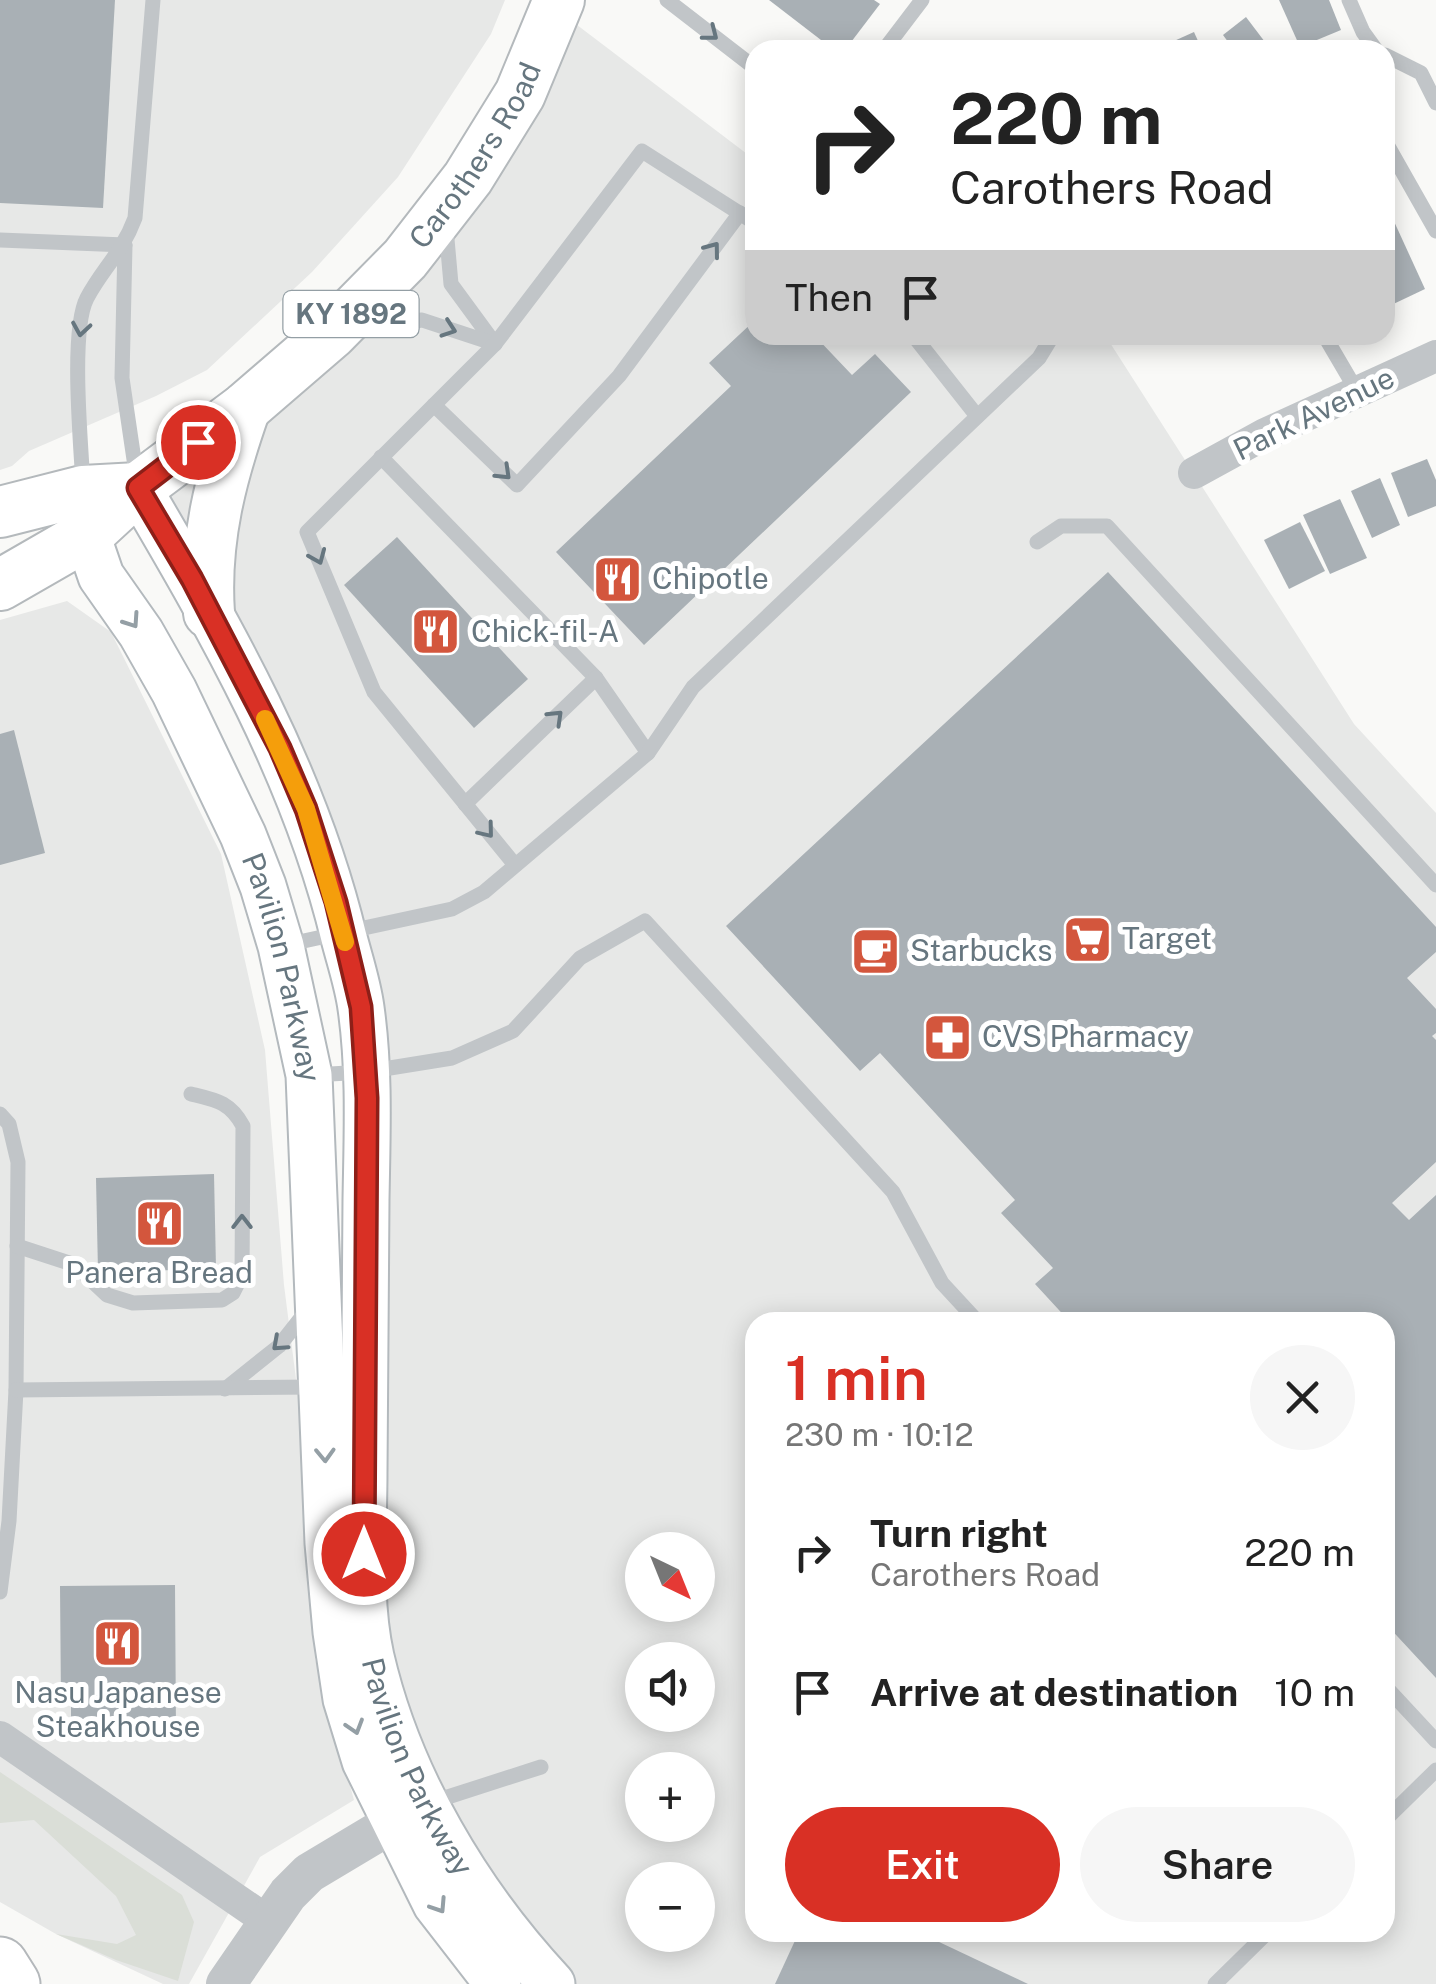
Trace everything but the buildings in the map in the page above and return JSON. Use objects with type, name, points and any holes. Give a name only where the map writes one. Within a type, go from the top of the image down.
[{"type":"highway","points":[[0,1965],[11,1984]]},
{"type":"highway","points":[[0,1980],[11,1984]]},
{"type":"main road","name":"Carothers Road","points":[[138,488],[245,408],[332,333],[405,259],[468,178],[520,94],[560,0]]},
{"type":"main road","points":[[210,613],[206,573],[211,527],[222,473],[245,408]]},
{"type":"main road","points":[[0,585],[85,513],[138,488]]},
{"type":"main road","name":"Pavilion Parkway","points":[[138,488],[210,613],[294,778],[343,932],[361,1007],[365,1072],[331,1579],[346,1700],[365,1761],[552,1984]]},
{"type":"main road","points":[[0,512],[85,513]]},
{"type":"main road","name":"Pavilion Parkway","points":[[85,513],[101,576],[174,690],[264,886],[308,1075],[318,1287],[343,1387]]},
{"type":"main road","name":"Pavilion Parkway","points":[[409,1812],[436,1904],[498,1984]]},
{"type":"street","name":"Park Avenue","points":[[1194,474],[1265,434],[1436,356]]},
{"type":"street","points":[[0,1736],[268,1922]]},
{"type":"street","points":[[226,1984],[288,1894],[309,1872],[409,1812]]},
{"type":"lane","points":[[85,513],[77,352],[85,301],[125,245],[136,218],[153,0]]},
{"type":"lane","points":[[667,0],[745,60]]},
{"type":"lane","points":[[892,40],[922,0]]},
{"type":"lane","points":[[1349,0],[1369,40]]},
{"type":"lane","points":[[1395,60],[1421,73],[1436,103]]},
{"type":"lane","points":[[515,866],[374,692],[307,532],[494,344],[642,151],[745,216]]},
{"type":"lane","points":[[1395,159],[1436,232]]},
{"type":"lane","points":[[444,208],[451,284],[494,344]]},
{"type":"lane","points":[[434,405],[516,485],[618,376],[740,213]]},
{"type":"lane","points":[[0,240],[125,245]]},
{"type":"lane","points":[[125,245],[122,378],[138,488]]},
{"type":"lane","points":[[332,333],[422,320],[494,344]]},
{"type":"lane","points":[[921,345],[977,416]]},
{"type":"lane","points":[[281,946],[452,908],[484,892],[648,753],[693,687],[1039,358],[1047,345]]},
{"type":"lane","points":[[1330,345],[1358,393]]},
{"type":"lane","points":[[381,457],[596,678],[648,753]]},
{"type":"lane","points":[[1037,542],[1061,526],[1107,526],[1436,884]]},
{"type":"lane","points":[[465,804],[596,678]]},
{"type":"lane","points":[[308,1075],[365,1072],[452,1058],[513,1031],[580,958],[645,921],[892,1192],[942,1283],[969,1312]]},
{"type":"lane","points":[[17,1246],[74,1265],[107,1295],[133,1303],[222,1300],[233,1292],[242,1276],[242,1126],[225,1102],[191,1094]]},
{"type":"lane","points":[[0,1114],[9,1124],[18,1162],[16,1390],[9,1521],[0,1592]]},
{"type":"lane","points":[[225,1388],[288,1337],[300,1323],[318,1287]]},
{"type":"lane","points":[[16,1390],[343,1387]]},
{"type":"lane","points":[[1395,1697],[1436,1741]]},
{"type":"lane","points":[[409,1812],[541,1767]]},
{"type":"lane","points":[[1395,1810],[1436,1770]]},
{"type":"lane","points":[[1215,1984],[1258,1942]]},
{"type":"shaded area","points":[[0,0],[505,0],[491,34],[398,177],[312,272],[207,370],[29,451],[12,466],[0,470]]},
{"type":"shaded area","points":[[556,9],[745,152],[745,345],[1111,345],[1354,724],[1436,813],[1436,1984],[552,1984],[388,1716],[367,1098],[336,902],[138,488],[332,333]]},
{"type":"shaded area","points":[[67,601],[111,632],[221,854],[265,1050],[284,1285],[310,1489],[315,1659],[354,1800],[260,1857],[189,1984],[163,1984],[56,1934],[0,1902],[0,620]]},
{"type":"shaded area","points":[[0,1772],[182,1895],[194,1922],[178,1981],[56,1934],[117,1944],[136,1935],[116,1896],[34,1820],[0,1823]]},
{"type":"slow traffic","points":[[265,719],[306,809],[345,942]]},
{"type":"place","name":"Chipotle","points":[[617,579]]},
{"type":"place","name":"Chick-fil-A","points":[[436,632]]},
{"type":"place","name":"Target","points":[[1087,939]]},
{"type":"place","name":"Starbucks","points":[[875,951]]},
{"type":"place","name":"CVS Pharmacy","points":[[947,1037]]},
{"type":"place","name":"Panera Bread","points":[[159,1224]]},
{"type":"place","name":"Nasu Japanese Steakhouse","points":[[118,1644]]},
{"type":"route","points":[[198,442],[138,488],[192,579],[280,748],[306,809],[336,902],[361,1007],[367,1098],[364,1554]]}]
